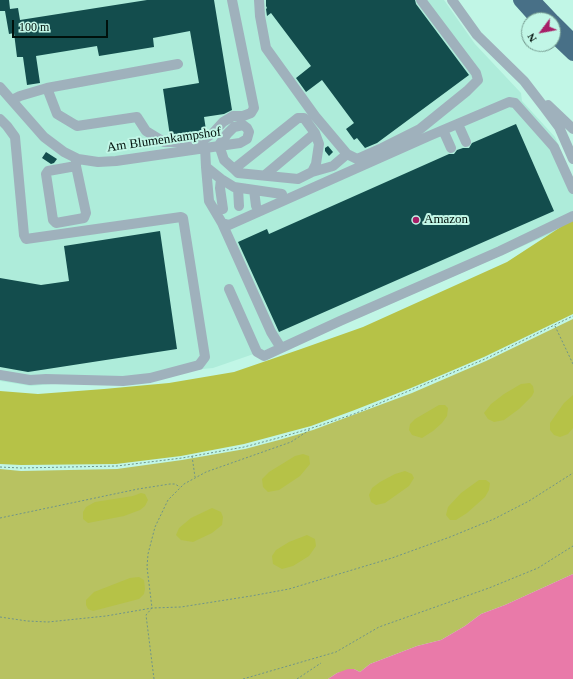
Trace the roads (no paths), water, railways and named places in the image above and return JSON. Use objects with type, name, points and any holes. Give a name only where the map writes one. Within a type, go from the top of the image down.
[{"type":"highway","points":[[520,0],[531,12]]},
{"type":"highway","points":[[533,0],[545,12]]},
{"type":"highway","points":[[561,28],[573,41]]},
{"type":"highway","points":[[561,43],[573,54]]},
{"type":"street","points":[[49,93],[57,114],[77,126],[137,117],[146,131],[164,142],[183,142],[206,138],[223,122],[233,116],[243,116],[251,113],[254,108],[232,0]]},
{"type":"street","points":[[259,0],[260,16],[266,48],[315,116],[347,154],[356,159],[420,129],[467,92],[478,80],[476,73],[421,0]]},
{"type":"street","points":[[452,0],[477,35],[573,129]]},
{"type":"street","points":[[12,100],[27,94],[49,93],[178,64]]},
{"type":"street","points":[[524,81],[558,127],[573,159]]},
{"type":"street","name":"Am Blumenkampshof","points":[[0,87],[49,141],[76,162],[111,162],[240,143],[247,139],[247,128],[243,125],[234,127],[219,145]]},
{"type":"street","points":[[222,223],[229,226],[509,102],[515,102],[554,147],[573,189]]},
{"type":"street","points":[[234,169],[298,118],[304,118],[315,133],[319,144],[316,164],[312,172]]},
{"type":"street","points":[[0,120],[7,126],[15,137],[24,236],[26,239],[181,217],[183,218],[205,357],[199,365],[150,378],[123,381],[30,380],[0,375]]},
{"type":"street","points":[[458,124],[466,142]]},
{"type":"street","points":[[443,130],[451,148]]},
{"type":"street","points":[[264,176],[315,133]]},
{"type":"street","points":[[219,145],[224,160],[238,173],[298,179],[312,172],[333,166],[347,154]]},
{"type":"street","points":[[205,147],[210,201],[222,223],[268,325],[281,348]]},
{"type":"street","points":[[76,162],[86,213],[84,218],[56,223],[52,220],[46,174],[48,170],[76,162]]},
{"type":"street","points":[[206,167],[221,179],[238,188],[282,194]]},
{"type":"street","points":[[221,179],[220,188],[223,209]]},
{"type":"street","points":[[238,188],[239,206]]},
{"type":"street","points":[[254,190],[256,206]]},
{"type":"street","points":[[229,289],[257,352],[264,356],[500,251],[573,216]]},
{"type":"place","name":"Amazon","points":[[416,220]]}]
